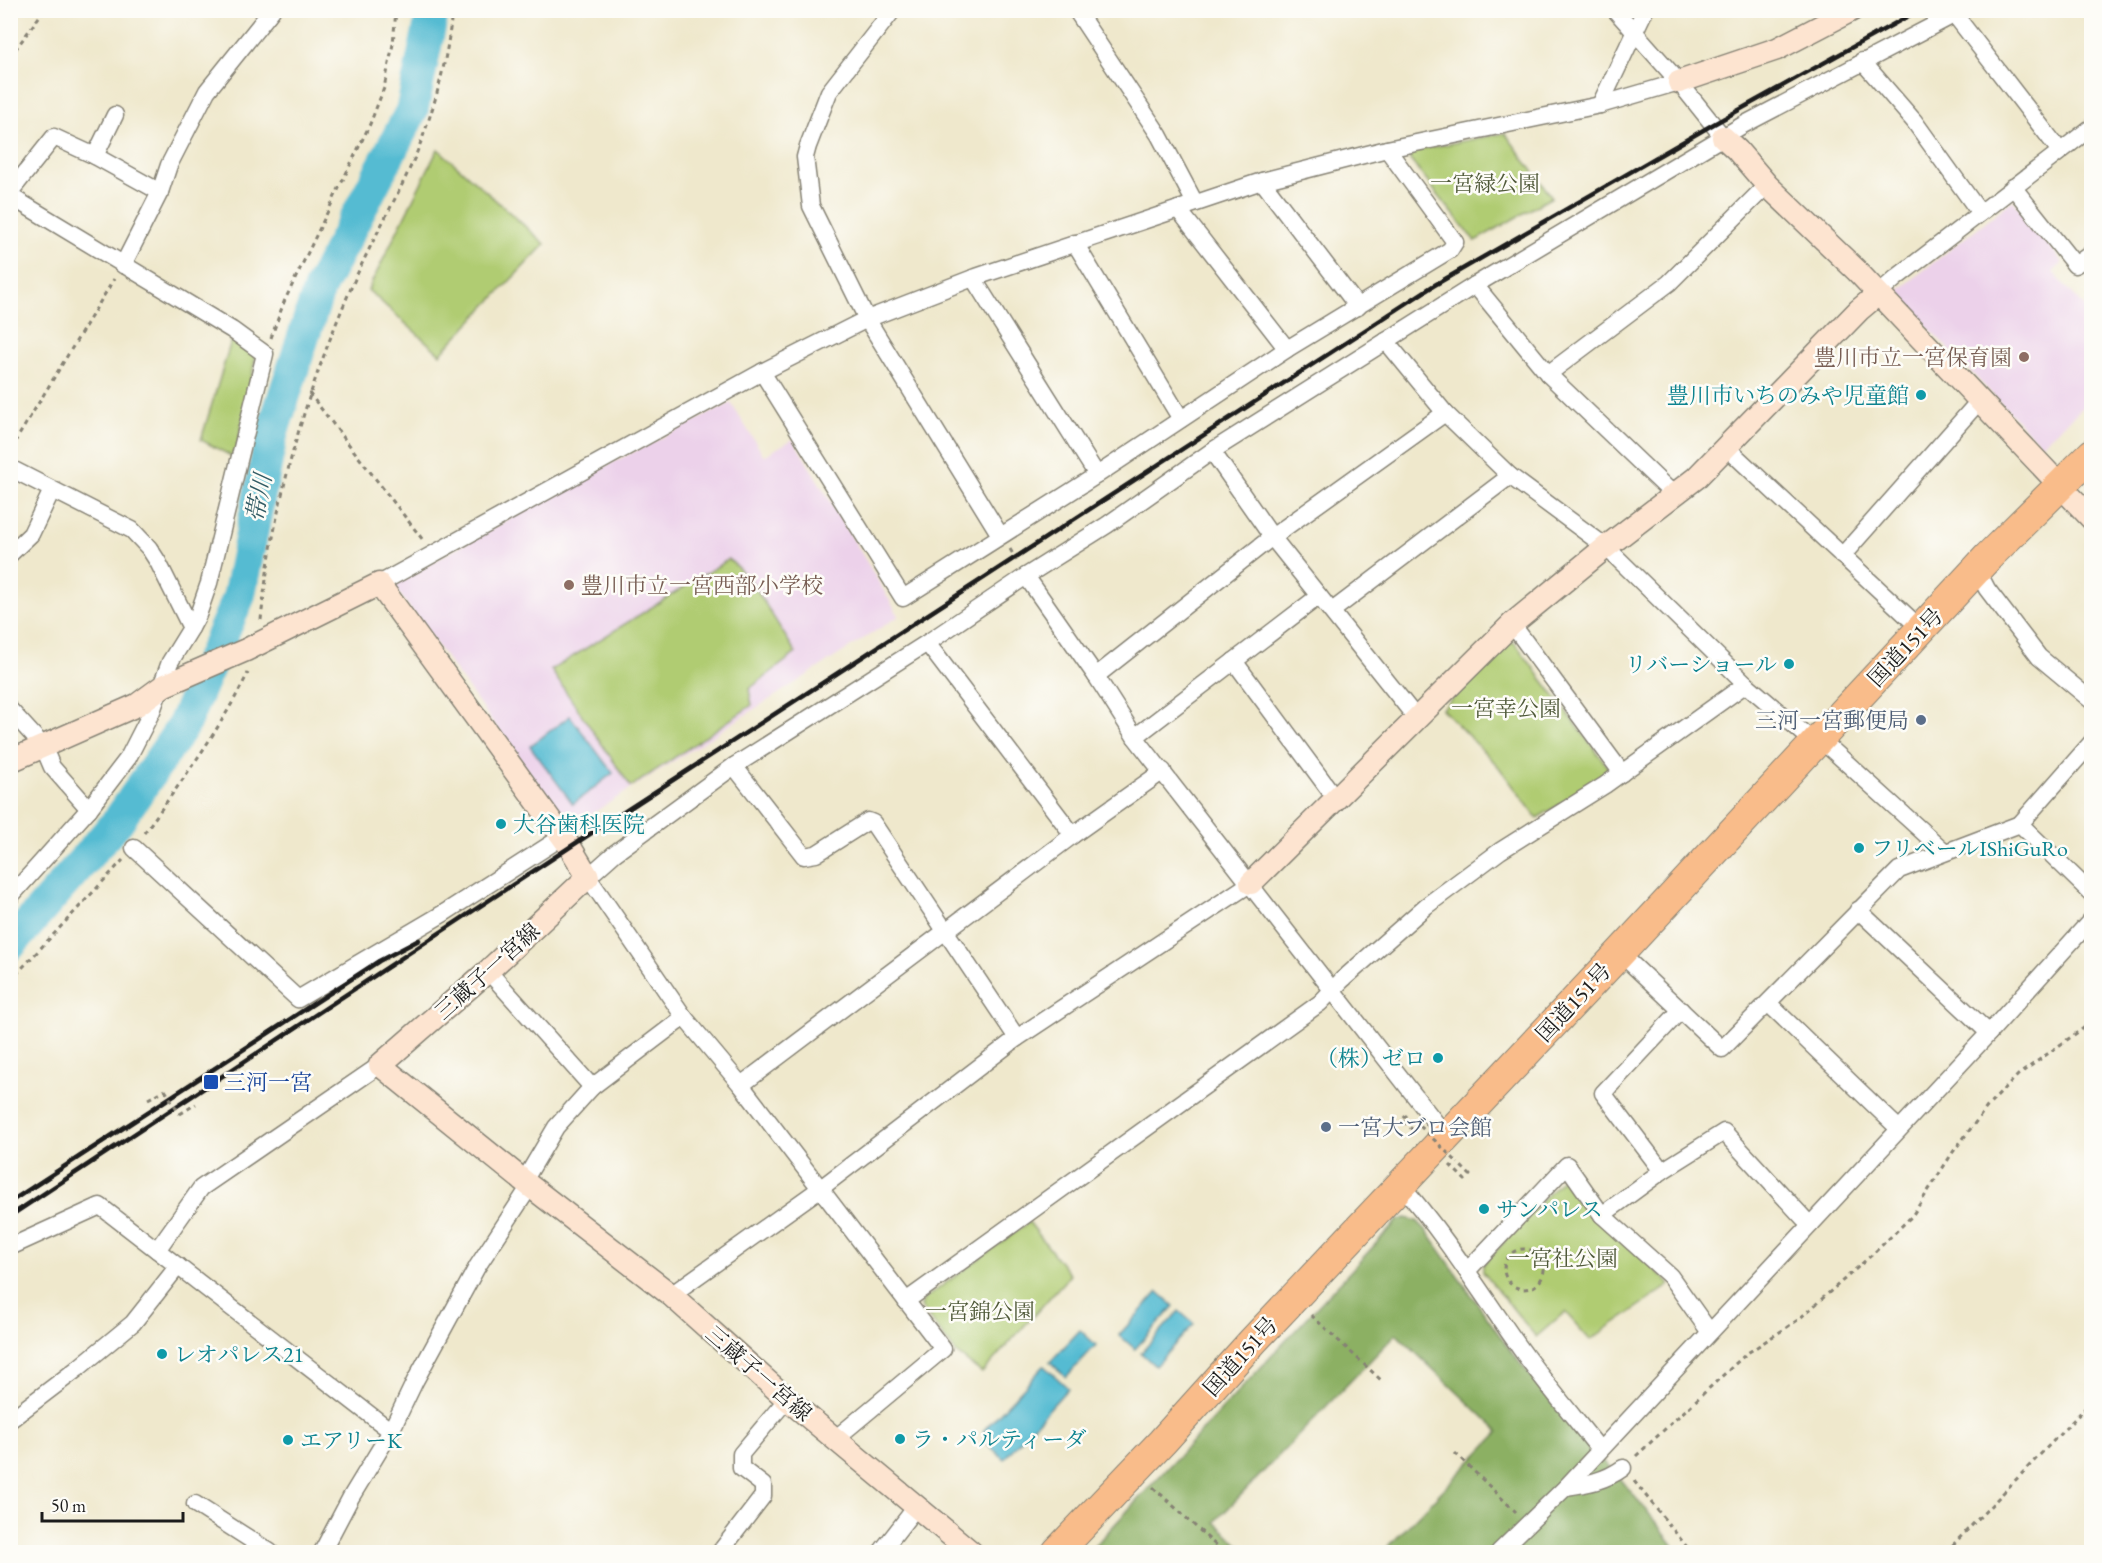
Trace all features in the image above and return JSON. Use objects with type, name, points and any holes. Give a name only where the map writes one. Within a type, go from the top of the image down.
[{"type":"highway","name":"国道151号","points":[[1057,1552],[1977,570],[2091,454]]},
{"type":"main road","points":[[1679,82],[1778,49],[1852,10]]},
{"type":"main road","points":[[1723,137],[1767,185],[1856,270],[2091,519]]},
{"type":"main road","points":[[1251,883],[1512,624],[1696,478],[1878,294]]},
{"type":"main road","points":[[10,761],[137,705],[171,683],[253,647],[379,584],[562,837],[588,877]]},
{"type":"main road","name":"三蔵子一宮線","points":[[588,877],[488,971],[381,1065],[671,1295],[787,1399],[971,1552]]},
{"type":"street","points":[[123,265],[160,192],[169,165],[212,82],[243,48],[272,10]]},
{"type":"street","points":[[893,10],[829,92],[807,146],[805,157],[811,206],[867,319],[1000,535]]},
{"type":"street","points":[[1076,10],[1159,135],[1195,203]]},
{"type":"street","points":[[1615,10],[1679,82],[1723,137]]},
{"type":"street","points":[[1600,105],[1645,10]]},
{"type":"street","points":[[835,1439],[943,1349],[741,1085],[684,1017],[588,877],[615,853],[734,766],[927,643],[1107,525],[1212,452],[1386,341],[1475,285],[1723,137],[1959,13],[2060,151]]},
{"type":"street","points":[[1862,62],[1914,121],[1980,213]]},
{"type":"street","points":[[379,584],[762,372],[867,319],[973,278],[1262,181],[1387,149],[1600,105],[1679,82]]},
{"type":"street","points":[[95,156],[115,116]]},
{"type":"street","points":[[1878,294],[2091,127]]},
{"type":"street","points":[[10,897],[89,809],[129,758],[171,683],[170,662],[198,615],[208,583],[265,354],[232,330],[10,194],[54,137],[95,156],[160,192]]},
{"type":"street","points":[[762,372],[903,598],[1097,475],[1287,349],[1450,250],[1455,242],[1387,149]]},
{"type":"street","points":[[1262,181],[1358,307]]},
{"type":"street","points":[[1548,374],[1670,282],[1767,185]]},
{"type":"street","points":[[2013,187],[2075,265],[2091,253]]},
{"type":"street","points":[[1178,209],[1287,349]]},
{"type":"street","points":[[1075,243],[1181,418]]},
{"type":"street","points":[[973,278],[1097,475]]},
{"type":"street","points":[[1475,285],[1548,374],[1674,495]]},
{"type":"street","points":[[1386,341],[1445,414],[1510,476],[1606,548],[1746,684],[1817,741],[1944,851]]},
{"type":"street","points":[[1842,556],[1980,400]]},
{"type":"street","points":[[1096,676],[1272,537],[1445,414]]},
{"type":"street","points":[[1726,447],[1922,629]]},
{"type":"street","points":[[1212,452],[1272,537],[1417,719]]},
{"type":"street","points":[[10,468],[120,523],[143,540],[158,562],[191,628]]},
{"type":"street","points":[[1332,611],[1510,476]]},
{"type":"street","points":[[10,554],[31,534],[52,490]]},
{"type":"street","points":[[1977,570],[1988,589],[2039,657],[2091,701]]},
{"type":"street","points":[[1026,576],[1096,676],[1135,737],[1251,883],[1332,991],[1438,1145]]},
{"type":"street","points":[[1135,737],[1319,596]]},
{"type":"street","points":[[1512,624],[1622,773]]},
{"type":"street","points":[[927,643],[1073,836]]},
{"type":"street","points":[[1234,661],[1336,799]]},
{"type":"street","points":[[906,1302],[1320,1004],[1342,980],[1426,906],[1500,851],[1622,773],[1746,684]]},
{"type":"street","points":[[10,710],[43,746],[52,767],[89,809]]},
{"type":"street","points":[[1620,953],[1722,1049],[1899,870],[2020,824],[2091,742]]},
{"type":"street","points":[[734,766],[804,856],[816,854],[868,821],[873,823],[1017,1038]]},
{"type":"street","points":[[741,1085],[1163,771]]},
{"type":"street","points":[[2020,824],[2091,894]]},
{"type":"street","points":[[134,848],[298,999],[444,913],[562,837]]},
{"type":"street","points":[[671,1295],[820,1188],[1017,1038],[1251,883]]},
{"type":"street","points":[[1858,910],[1989,1033]]},
{"type":"street","points":[[1499,1552],[1566,1487],[1898,1128],[1989,1033],[2091,919]]},
{"type":"street","points":[[488,971],[592,1087]]},
{"type":"street","points":[[1768,1003],[1898,1128]]},
{"type":"street","points":[[1662,1171],[1603,1093],[1681,1011]]},
{"type":"street","points":[[322,1552],[351,1497],[392,1431],[415,1381],[477,1267],[527,1183],[556,1127],[592,1087],[684,1017]]},
{"type":"street","points":[[157,1250],[201,1188],[381,1065]]},
{"type":"street","points":[[1602,1215],[1662,1171],[1724,1131],[1809,1224]]},
{"type":"street","points":[[1467,1271],[1567,1165],[1602,1215],[1670,1276],[1709,1331]]},
{"type":"street","points":[[1401,1185],[1467,1271],[1522,1350],[1600,1450]]},
{"type":"street","points":[[10,1247],[100,1206],[392,1431]]},
{"type":"street","points":[[10,1420],[133,1323],[178,1266]]},
{"type":"street","points":[[728,1550],[763,1496],[763,1485],[741,1468],[741,1454],[787,1399]]},
{"type":"street","points":[[1566,1487],[1594,1483],[1623,1468]]},
{"type":"street","points":[[195,1504],[270,1552]]},
{"type":"street","points":[[881,1552],[916,1507]]},
{"type":"path","points":[[10,57],[44,10]]},
{"type":"path","points":[[265,354],[284,302],[365,135],[380,97],[393,44],[396,10]]},
{"type":"path","points":[[10,981],[134,848],[235,698],[249,669],[286,480],[309,393],[356,277],[417,152],[434,105],[445,63],[452,10]]},
{"type":"path","points":[[10,450],[123,265]]},
{"type":"path","points":[[309,393],[433,553]]},
{"type":"path","points":[[1000,535],[1026,576]]},
{"type":"path","points":[[1690,1552],[1623,1468],[1746,1354],[1798,1320],[1874,1253],[1912,1216],[1953,1152],[1987,1107],[2018,1075],[2091,1022]]},
{"type":"path","points":[[148,1100],[165,1090],[180,1114],[196,1104]]},
{"type":"path","points":[[1407,1114],[1470,1175],[1465,1180],[1438,1145],[1402,1120],[1407,1114]]},
{"type":"path","points":[[1516,1250],[1530,1250],[1541,1257],[1545,1271],[1538,1284],[1526,1289],[1519,1288],[1508,1280],[1504,1265],[1507,1258],[1516,1250]]},
{"type":"path","points":[[1307,1311],[1382,1381]]},
{"type":"path","points":[[1946,1552],[2091,1401]]},
{"type":"path","points":[[2084,1409],[2091,1418]]},
{"type":"path","points":[[1455,1453],[1528,1524]]},
{"type":"path","points":[[1149,1484],[1223,1552]]},
{"type":"shaded area","name":"豊川市立一宮保育園","points":[[2013,200],[2063,263],[2053,272],[2091,314],[2091,400],[2041,445],[1895,293]]},
{"type":"shaded area","points":[[731,403],[764,456],[793,439],[899,616],[570,828],[393,585],[574,482]]},
{"type":"green space","name":"一宮緑公園","points":[[1505,133],[1552,197],[1475,241],[1410,160],[1412,151]]},
{"type":"green space","points":[[438,149],[545,244],[440,354],[368,290]]},
{"type":"green space","points":[[232,338],[256,355],[235,458],[201,440]]},
{"type":"green space","points":[[729,559],[751,581],[796,653],[749,689],[752,705],[631,787],[551,670]]},
{"type":"green space","name":"一宮幸公園","points":[[1506,641],[1515,643],[1608,767],[1608,776],[1537,818],[1498,766],[1442,709]]},
{"type":"green space","name":"一宮社公園","points":[[1562,1179],[1570,1181],[1670,1285],[1590,1340],[1565,1312],[1536,1337],[1483,1272],[1483,1265]]},
{"type":"green space","points":[[1406,1218],[1417,1221],[1426,1230],[1512,1353],[1590,1449],[1620,1478],[1679,1552],[1383,1552],[1499,1432],[1396,1334],[1215,1522],[1247,1552],[1089,1552],[1397,1221]]},
{"type":"green space","name":"一宮錦公園","points":[[1029,1222],[1070,1275],[982,1373],[956,1353],[921,1307],[923,1300]]},
{"type":"water","points":[[570,716],[613,773],[573,804],[530,746]]},
{"type":"water","points":[[1158,1292],[1174,1306],[1135,1349],[1119,1335]]},
{"type":"water","points":[[1179,1311],[1194,1324],[1155,1366],[1141,1353]]},
{"type":"water","points":[[1080,1330],[1096,1345],[1066,1377],[1050,1362]]},
{"type":"water","points":[[1044,1366],[1068,1388],[1004,1459],[983,1440],[987,1435],[983,1431]]},
{"type":"waterway","name":"帯川","points":[[10,945],[118,821],[183,726],[239,596],[272,433],[319,289],[412,110],[433,10]]},
{"type":"railway","points":[[10,1216],[570,847],[1433,286],[1712,125],[1919,10]]},
{"type":"railway","points":[[10,1202],[379,961],[419,940]]},
{"type":"place","name":"豊川市立一宮保育園","points":[[2024,357]]},
{"type":"place","name":"豊川市いちのみや児童館","points":[[1921,395]]},
{"type":"place","name":"豊川市立一宮西部小学校","points":[[569,585]]},
{"type":"place","name":"リバーショール","points":[[1789,664]]},
{"type":"place","name":"三河一宮郵便局","points":[[1921,720]]},
{"type":"place","name":"大谷歯科医院","points":[[501,824]]},
{"type":"place","name":"フリベールIShiGuRo","points":[[1859,848]]},
{"type":"place","name":"（株）ゼロ","points":[[1438,1058]]},
{"type":"place","name":"三河一宮","points":[[211,1082]]},
{"type":"place","name":"一宮大ブロ会館","points":[[1326,1127]]},
{"type":"place","name":"サンパレス","points":[[1484,1209]]},
{"type":"place","name":"レオパレス21","points":[[162,1354]]},
{"type":"place","name":"ラ・パルティーダ","points":[[900,1439]]},
{"type":"place","name":"エアリーK","points":[[288,1440]]}]
